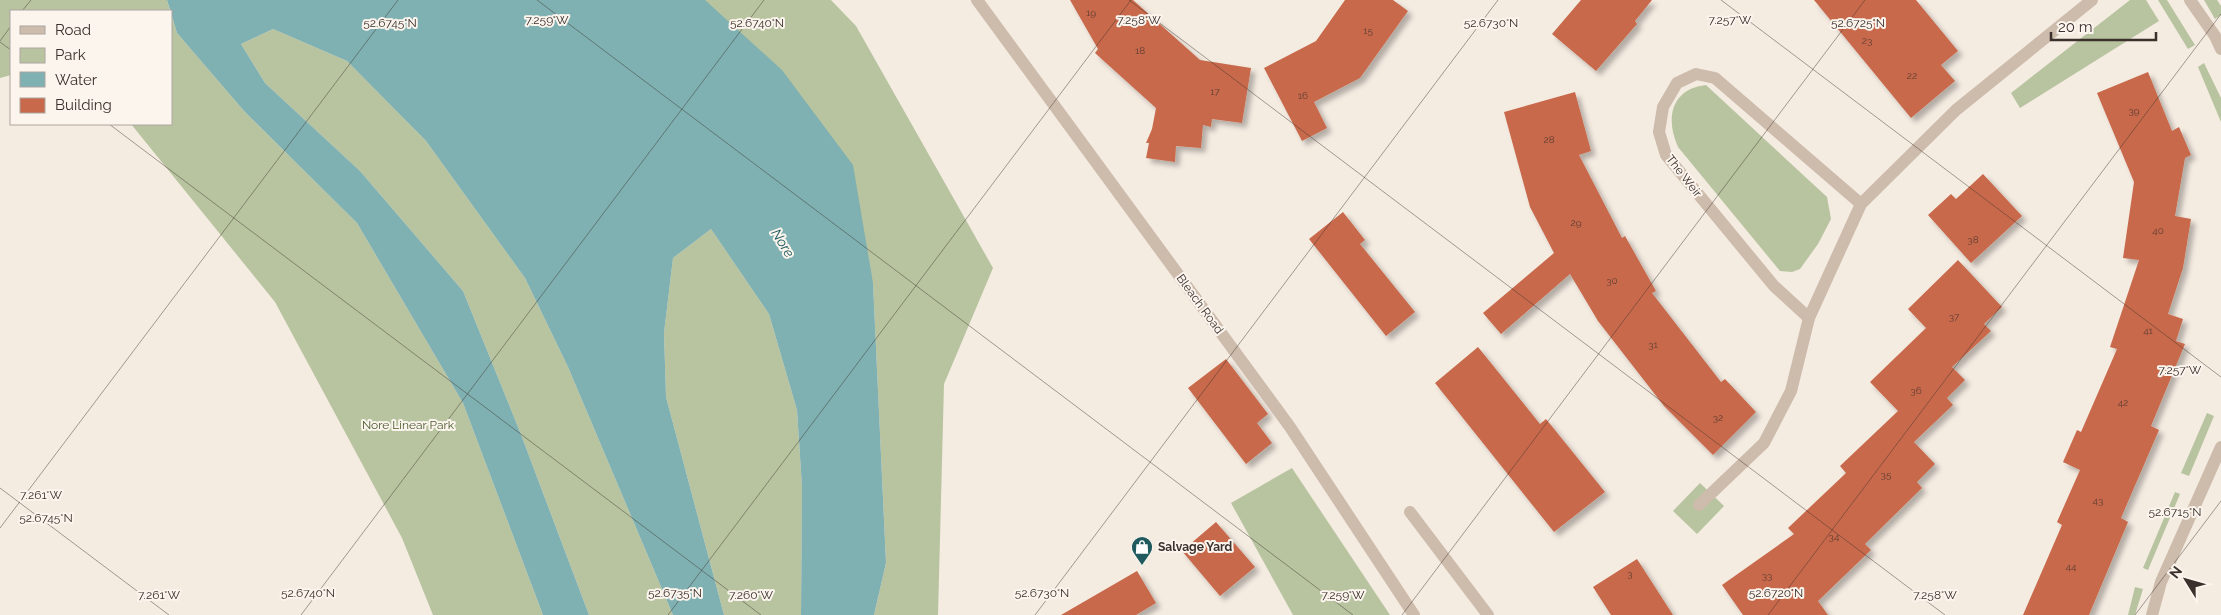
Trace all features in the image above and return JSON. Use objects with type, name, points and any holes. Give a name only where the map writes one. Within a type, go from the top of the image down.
[{"type":"street","name":"Bleach Road","points":[[977,0],[1290,427],[1414,615]]},
{"type":"street","points":[[1699,505],[1764,443],[1791,391],[1809,318],[1862,204],[1956,110],[2092,0]]},
{"type":"street","points":[[2190,0],[2215,36],[2221,49]]},
{"type":"street","name":"The Weir","points":[[1809,318],[1774,286],[1666,155],[1659,132],[1662,107],[1677,82],[1696,74],[1715,78],[1862,204]]},
{"type":"street","points":[[2152,615],[2161,582],[2221,447]]},
{"type":"street","points":[[1410,512],[1488,615]]},
{"type":"green space","points":[[0,0],[167,0],[170,10],[10,10],[10,75],[0,78]]},
{"type":"green space","points":[[705,0],[831,0],[856,26],[993,268],[944,384],[938,615],[874,615],[886,563],[873,283]]},
{"type":"green space","points":[[2130,0],[2146,0],[2159,21],[2020,108],[2011,93]]},
{"type":"green space","points":[[2158,0],[2167,0],[2195,45],[2188,49]]},
{"type":"green space","points":[[2204,0],[2217,0],[2221,6],[2221,15],[2215,19]]},
{"type":"green space","name":"Nore Linear Park","points":[[172,17],[177,33],[244,111],[357,223],[463,403],[543,615],[433,615],[402,538],[275,302],[132,125],[172,125]]},
{"type":"green space","points":[[273,29],[347,61],[426,141],[525,278],[568,367],[673,615],[589,615],[520,432],[463,291],[360,171],[265,83],[241,44]]},
{"type":"green space","points":[[2204,63],[2221,98],[2221,122],[2198,67]]},
{"type":"green space","points":[[1706,85],[1827,197],[1831,219],[1818,244],[1800,269],[1792,272],[1780,271],[1678,147],[1672,126],[1674,107],[1678,99],[1685,92]]},
{"type":"green space","points":[[711,229],[769,314],[797,410],[802,487],[801,615],[724,615],[666,397],[664,333],[673,258]]},
{"type":"green space","points":[[2207,413],[2214,416],[2189,476],[2181,473]]},
{"type":"green space","points":[[1292,468],[1390,615],[1293,615],[1231,503]]},
{"type":"green space","points":[[1700,483],[1724,506],[1697,534],[1673,511]]},
{"type":"green space","points":[[2175,492],[2180,494],[2148,570],[2143,568]]},
{"type":"green space","points":[[2135,587],[2143,589],[2135,615],[2128,615]]},
{"type":"water","name":"Nore","points":[[167,0],[705,0],[782,70],[853,165],[873,283],[886,563],[874,615],[801,615],[802,487],[797,410],[769,314],[711,229],[673,258],[664,333],[666,397],[724,615],[673,615],[568,367],[525,278],[426,141],[347,61],[273,29],[241,44],[265,83],[360,171],[463,291],[520,432],[589,615],[543,615],[463,403],[357,223],[244,111],[177,33],[172,10],[170,10]]},
{"type":"building","points":[[1070,0],[1133,0],[1200,60],[1251,68],[1242,123],[1212,119],[1211,127],[1203,125],[1201,148],[1176,146],[1175,162],[1146,158],[1149,143],[1146,143],[1152,129],[1156,108],[1095,53],[1098,49]]},
{"type":"building","points":[[1345,0],[1393,0],[1408,11],[1360,78],[1314,102],[1327,128],[1302,141],[1264,68],[1316,41]]},
{"type":"building","points":[[1581,0],[1652,0],[1635,21],[1637,24],[1596,71],[1552,34]]},
{"type":"building","points":[[1814,0],[1916,0],[1958,51],[1941,65],[1955,81],[1911,118]]},
{"type":"building","points":[[2148,72],[2172,131],[2179,127],[2191,155],[2185,158],[2175,216],[2191,219],[2183,268],[2168,314],[2183,319],[2176,341],[2185,344],[2151,426],[2159,430],[2121,518],[2128,522],[2089,615],[2023,615],[2062,525],[2057,522],[2080,470],[2063,462],[2077,430],[2081,432],[2117,349],[2110,347],[2139,260],[2123,258],[2134,182],[2097,93]]},
{"type":"building","points":[[1575,92],[1591,151],[1579,155],[1622,238],[1625,236],[1656,291],[1652,293],[1721,382],[1725,379],[1756,412],[1713,455],[1664,406],[1598,321],[1570,274],[1501,334],[1483,313],[1554,253],[1530,207],[1504,112]]},
{"type":"building","points":[[1983,174],[2022,216],[1971,263],[1928,215],[1951,194],[1956,199]]},
{"type":"building","points":[[1343,212],[1365,240],[1360,244],[1415,312],[1386,336],[1309,239]]},
{"type":"building","points":[[1958,260],[2002,307],[1984,324],[1991,331],[1952,367],[1965,380],[1947,398],[1953,405],[1914,442],[1935,464],[1917,482],[1922,488],[1865,544],[1871,550],[1818,601],[1828,615],[1743,615],[1722,585],[1794,534],[1788,528],[1846,473],[1840,466],[1898,411],[1870,382],[1926,328],[1908,309]]},
{"type":"building","points":[[1478,347],[1540,424],[1546,419],[1605,492],[1554,532],[1435,383]]},
{"type":"building","points":[[1226,359],[1268,414],[1257,423],[1272,443],[1246,464],[1188,388]]},
{"type":"building","points":[[1216,522],[1255,567],[1220,596],[1182,551]]},
{"type":"building","points":[[1637,559],[1673,615],[1611,615],[1593,587]]},
{"type":"building","points":[[1137,571],[1156,603],[1136,615],[1061,615]]},
{"type":"place","name":"Salvage Yard","points":[[1142,566]]}]
